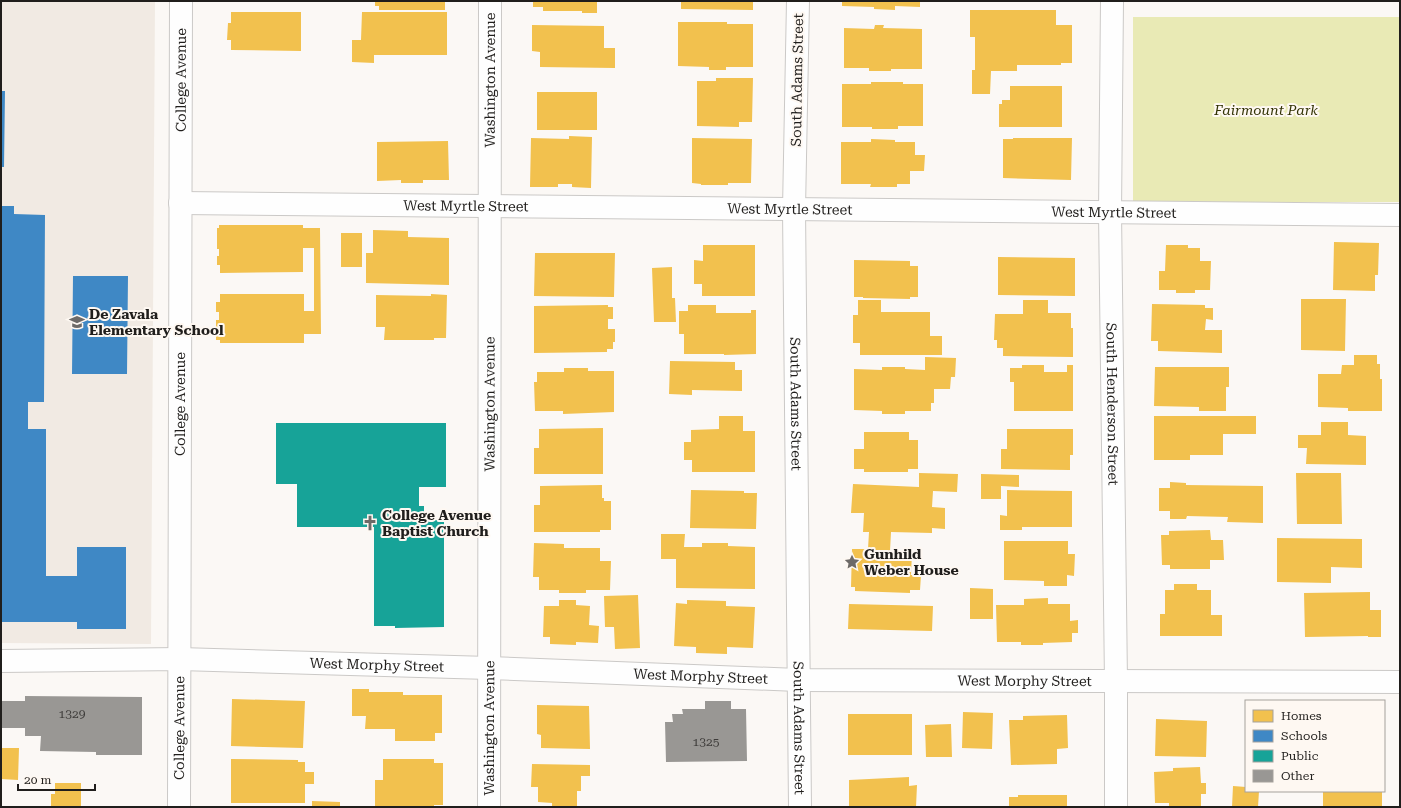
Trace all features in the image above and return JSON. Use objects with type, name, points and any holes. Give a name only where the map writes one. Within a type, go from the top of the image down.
[{"type":"street","name":"College Avenue","points":[[179,807],[181,1]]},
{"type":"street","name":"Washington Avenue","points":[[489,807],[490,1]]},
{"type":"street","name":"South Adams Street","points":[[798,1],[794,209],[800,807]]},
{"type":"street","name":"South Henderson Street","points":[[1112,1],[1110,212],[1116,681],[1116,807]]},
{"type":"street","name":"West Myrtle Street","points":[[180,203],[1400,215]]},
{"type":"street","name":"West Morphy Street","points":[[1,661],[180,659],[489,668],[798,680],[1400,682]]},
{"type":"shaded area","name":"De Zavala Elementary School","points":[[1,1],[155,1],[151,644],[1,643]]},
{"type":"green space","name":"Fairmount Park","points":[[1133,17],[1400,17],[1400,202],[1133,202]]},
{"type":"building: Homes","points":[[375,1],[445,1],[445,10],[379,10],[379,6],[375,6]]},
{"type":"building: Homes","points":[[533,1],[597,1],[597,13],[582,13],[582,11],[543,11],[543,7],[533,7]]},
{"type":"building: Homes","points":[[681,1],[753,1],[753,10],[681,9]]},
{"type":"building: Homes","points":[[842,1],[920,1],[920,7],[895,6],[895,10],[874,9],[874,7],[842,6]]},
{"type":"building: Homes","points":[[970,10],[1056,10],[1056,25],[1072,25],[1072,63],[1061,63],[1061,65],[1017,65],[1017,71],[991,71],[990,94],[972,94],[972,70],[975,70],[975,37],[970,37]]},
{"type":"building: Homes","points":[[231,12],[301,12],[301,51],[231,50],[231,40],[227,40],[228,23],[231,23]]},
{"type":"building: Homes","points":[[362,12],[447,12],[447,55],[374,55],[374,63],[352,62],[352,40],[361,40]]},
{"type":"building: Homes","points":[[678,22],[727,22],[727,24],[753,24],[753,67],[726,67],[726,70],[709,70],[709,67],[678,66]]},
{"type":"building: Homes","points":[[532,25],[604,26],[604,48],[615,48],[615,68],[540,67],[540,52],[532,51]]},
{"type":"building: Homes","points":[[875,25],[884,25],[883,28],[922,29],[922,69],[869,71],[869,68],[844,68],[844,28],[874,29]]},
{"type":"building: Homes","points":[[716,78],[753,78],[752,122],[739,122],[739,127],[697,126],[697,81],[716,81]]},
{"type":"building: Homes","points":[[871,82],[903,82],[903,84],[923,84],[923,126],[898,126],[898,129],[842,127],[842,84],[871,84]]},
{"type":"building: Homes","points":[[1010,86],[1062,86],[1062,127],[999,127],[999,104],[1002,104],[1002,100],[1010,100]]},
{"type":"building: Homes","points":[[537,92],[597,92],[597,130],[537,130]]},
{"type":"building: Homes","points":[[569,136],[592,137],[591,188],[572,187],[572,184],[558,184],[558,187],[530,187],[531,138],[569,139]]},
{"type":"building: Homes","points":[[692,138],[752,139],[751,183],[701,185],[692,183]]},
{"type":"building: Homes","points":[[1072,138],[1071,180],[1003,178],[1003,139]]},
{"type":"building: Homes","points":[[871,139],[895,140],[895,142],[915,142],[915,155],[925,155],[924,171],[910,171],[910,184],[897,184],[897,187],[870,187],[871,184],[841,184],[841,142],[871,142]]},
{"type":"building: Homes","points":[[448,141],[449,180],[423,180],[423,183],[401,183],[401,180],[377,181],[377,142]]},
{"type":"building: Homes","points":[[219,225],[303,225],[303,228],[320,228],[321,334],[304,334],[304,343],[220,343],[220,340],[216,340],[216,320],[219,320],[219,312],[216,312],[216,302],[220,302],[220,294],[304,294],[304,311],[314,311],[314,248],[303,248],[303,272],[220,273],[220,265],[217,265],[219,249],[217,249],[217,228],[219,228]]},
{"type":"building: Homes","points":[[373,230],[408,231],[408,237],[449,238],[449,285],[366,283],[366,253],[373,253]]},
{"type":"building: Homes","points":[[341,233],[362,233],[362,267],[341,267]]},
{"type":"building: Homes","points":[[1334,242],[1379,243],[1378,275],[1375,275],[1375,291],[1333,290]]},
{"type":"building: Homes","points":[[703,245],[755,245],[755,296],[702,296],[702,284],[694,284],[694,260],[703,261]]},
{"type":"building: Homes","points":[[1166,245],[1188,245],[1188,248],[1200,248],[1200,261],[1211,261],[1210,290],[1195,290],[1195,293],[1176,293],[1176,290],[1159,290],[1159,271],[1165,271]]},
{"type":"building: Homes","points":[[535,253],[615,253],[614,297],[534,296]]},
{"type":"building: Homes","points":[[998,257],[1075,258],[1075,296],[998,295]]},
{"type":"building: Homes","points":[[854,260],[910,261],[910,266],[918,266],[918,297],[910,297],[910,299],[854,297]]},
{"type":"building: Homes","points":[[672,267],[672,298],[675,298],[676,322],[654,322],[652,268]]},
{"type":"building: Homes","points":[[431,294],[447,295],[446,338],[434,338],[434,340],[384,340],[385,327],[376,327],[376,295],[431,296]]},
{"type":"building: Homes","points":[[1301,299],[1346,299],[1345,351],[1301,350]]},
{"type":"building: Homes","points":[[858,300],[881,300],[881,312],[930,312],[930,336],[942,336],[942,355],[860,355],[860,343],[853,343],[853,315],[858,315]]},
{"type":"building: Homes","points":[[1023,300],[1048,300],[1048,313],[1071,313],[1071,328],[1073,328],[1073,357],[1003,356],[1003,348],[997,348],[997,340],[994,340],[995,314],[1023,314]]},
{"type":"building: Homes","points":[[1152,304],[1205,305],[1205,308],[1213,308],[1213,320],[1206,319],[1205,330],[1222,330],[1222,353],[1158,351],[1158,341],[1151,341]]},
{"type":"building: Homes","points":[[608,305],[608,307],[613,307],[613,319],[608,319],[608,329],[615,329],[615,342],[613,342],[613,349],[607,349],[607,352],[534,353],[534,306]]},
{"type":"building: Homes","points":[[688,305],[716,305],[716,313],[751,313],[751,310],[756,310],[756,354],[684,354],[684,334],[679,334],[679,311],[688,311]]},
{"type":"building: Homes","points":[[1354,355],[1377,355],[1377,364],[1380,364],[1380,379],[1382,379],[1382,411],[1348,411],[1348,408],[1318,407],[1318,374],[1341,374],[1342,365],[1354,365]]},
{"type":"building: Homes","points":[[925,357],[956,358],[955,377],[951,377],[950,389],[934,389],[934,403],[931,403],[931,411],[905,411],[905,414],[882,414],[882,411],[854,410],[854,369],[882,370],[882,367],[905,367],[905,369],[925,370]]},
{"type":"building: Homes","points":[[670,361],[735,362],[735,370],[742,370],[742,391],[692,390],[692,395],[669,394]]},
{"type":"building: Homes","points":[[1022,365],[1044,365],[1044,372],[1067,372],[1067,365],[1073,365],[1073,411],[1014,411],[1014,382],[1010,382],[1010,368],[1022,368]]},
{"type":"building: Homes","points":[[1155,367],[1229,367],[1229,387],[1226,387],[1226,411],[1199,411],[1199,407],[1154,406]]},
{"type":"building: Homes","points":[[564,368],[588,368],[588,371],[614,371],[614,412],[563,414],[563,411],[535,411],[534,382],[537,382],[537,372],[564,372]]},
{"type":"building: Homes","points":[[719,416],[743,416],[743,431],[755,431],[755,472],[692,472],[692,460],[684,460],[684,442],[691,442],[691,430],[719,429]]},
{"type":"building: Homes","points":[[1154,416],[1256,416],[1256,434],[1223,434],[1223,455],[1190,455],[1190,460],[1154,460]]},
{"type":"building: Homes","points":[[1321,422],[1348,422],[1348,435],[1366,436],[1366,465],[1306,464],[1307,448],[1298,448],[1298,435],[1321,435]]},
{"type":"building: Homes","points":[[603,428],[603,474],[534,474],[534,448],[539,448],[539,429]]},
{"type":"building: Homes","points":[[1007,429],[1073,429],[1073,455],[1070,455],[1070,470],[1001,469],[1001,449],[1007,449]]},
{"type":"building: Homes","points":[[864,432],[909,432],[909,440],[918,440],[918,469],[908,469],[908,472],[864,472],[864,469],[854,469],[854,449],[864,449]]},
{"type":"building: Homes","points":[[919,473],[958,474],[957,492],[933,491],[932,507],[945,508],[945,529],[932,528],[932,533],[891,532],[890,551],[912,552],[911,575],[921,575],[920,590],[910,590],[910,593],[855,591],[855,587],[851,587],[852,549],[868,549],[869,532],[863,532],[864,513],[851,513],[853,484],[919,487]]},
{"type":"building: Homes","points":[[1296,473],[1341,473],[1342,524],[1297,524]]},
{"type":"building: Homes","points":[[981,474],[1019,475],[1019,487],[1001,486],[1001,499],[981,499]]},
{"type":"building: Homes","points":[[1170,482],[1186,483],[1186,485],[1263,486],[1263,523],[1227,522],[1228,517],[1187,516],[1186,519],[1170,519],[1170,511],[1159,511],[1159,488],[1170,488]]},
{"type":"building: Homes","points":[[602,485],[602,498],[604,498],[604,501],[611,501],[611,530],[600,530],[600,532],[534,532],[534,505],[540,505],[540,486]]},
{"type":"building: Homes","points":[[691,490],[744,491],[744,493],[757,493],[756,529],[690,528]]},
{"type":"building: Homes","points":[[1007,490],[1072,491],[1072,527],[1022,527],[1022,530],[1000,530],[1000,515],[1007,516]]},
{"type":"building: Homes","points":[[1210,530],[1211,540],[1223,540],[1224,560],[1210,560],[1210,569],[1170,569],[1170,565],[1162,565],[1161,535],[1169,535],[1169,531]]},
{"type":"building: Homes","points":[[661,534],[685,534],[684,547],[702,547],[702,543],[728,543],[728,546],[755,547],[755,589],[676,588],[676,559],[661,559]]},
{"type":"building: Homes","points":[[1277,538],[1362,539],[1362,568],[1331,567],[1331,583],[1277,582]]},
{"type":"building: Homes","points":[[1004,541],[1068,541],[1068,554],[1075,554],[1074,576],[1067,575],[1067,586],[1044,586],[1044,581],[1004,580]]},
{"type":"building: Homes","points":[[534,543],[564,544],[564,548],[600,548],[600,561],[611,561],[610,590],[586,590],[586,593],[559,593],[559,590],[539,590],[539,577],[533,577]]},
{"type":"building: Homes","points":[[1174,584],[1197,584],[1197,590],[1211,590],[1211,615],[1222,615],[1222,636],[1160,636],[1160,614],[1165,614],[1165,590],[1174,590]]},
{"type":"building: Homes","points":[[970,588],[993,589],[993,619],[970,619]]},
{"type":"building: Homes","points":[[1370,592],[1370,610],[1381,610],[1381,637],[1305,637],[1304,593]]},
{"type":"building: Homes","points":[[638,595],[640,648],[615,649],[614,627],[605,627],[604,596]]},
{"type":"building: Homes","points":[[1048,598],[1048,604],[1070,604],[1070,621],[1078,620],[1078,633],[1072,633],[1072,642],[1043,643],[1043,645],[1021,645],[1021,642],[997,642],[996,605],[1024,605],[1024,599]]},
{"type":"building: Homes","points":[[559,600],[576,600],[576,605],[590,606],[589,625],[599,626],[598,643],[576,642],[576,645],[550,644],[550,637],[543,637],[544,606],[559,606]]},
{"type":"building: Homes","points":[[687,600],[726,601],[726,606],[755,607],[753,648],[727,647],[727,654],[696,653],[696,647],[674,646],[676,603],[687,604]]},
{"type":"building: Homes","points":[[849,604],[933,606],[932,631],[848,629]]},
{"type":"building: Homes","points":[[352,689],[369,689],[369,692],[403,692],[403,695],[442,695],[442,733],[435,733],[435,741],[395,741],[395,729],[365,729],[366,716],[352,716]]},
{"type":"building: Homes","points":[[232,699],[305,701],[303,748],[231,746]]},
{"type":"building: Homes","points":[[537,705],[589,706],[590,749],[541,748],[541,735],[537,734]]},
{"type":"building: Homes","points":[[963,712],[993,713],[992,749],[962,748]]},
{"type":"building: Homes","points":[[848,714],[912,714],[912,755],[848,755]]},
{"type":"building: Homes","points":[[1067,715],[1068,748],[1057,749],[1057,764],[1011,765],[1009,720],[1023,720],[1023,716]]},
{"type":"building: Homes","points":[[1156,719],[1207,721],[1206,757],[1155,756]]},
{"type":"building: Homes","points":[[951,724],[952,757],[926,757],[925,725]]},
{"type":"building: Homes","points":[[1,748],[19,748],[18,780],[1,779]]},
{"type":"building: Homes","points":[[231,759],[298,760],[298,762],[305,762],[305,772],[314,772],[314,784],[305,784],[305,803],[231,803]]},
{"type":"building: Homes","points":[[383,759],[434,759],[434,763],[443,763],[443,805],[434,805],[434,807],[375,807],[375,780],[383,780]]},
{"type":"building: Homes","points":[[532,764],[590,765],[590,776],[581,776],[581,791],[577,791],[577,807],[552,807],[552,803],[538,802],[538,787],[531,787]]},
{"type":"building: Homes","points":[[1200,767],[1201,783],[1206,783],[1206,794],[1201,794],[1201,807],[1169,807],[1169,803],[1155,803],[1154,772],[1173,771],[1173,768]]},
{"type":"building: Homes","points":[[909,777],[909,786],[917,785],[916,807],[849,807],[849,780]]},
{"type":"building: Homes","points":[[55,783],[81,783],[81,807],[51,806],[51,794],[55,794]]},
{"type":"building: Homes","points":[[1233,786],[1245,787],[1245,792],[1259,792],[1258,807],[1232,807]]},
{"type":"building: Homes","points":[[1323,792],[1382,792],[1382,807],[1323,807]]},
{"type":"building: Homes","points":[[1018,795],[1067,795],[1067,807],[1009,807],[1009,797],[1018,797]]},
{"type":"building: Homes","points":[[312,801],[340,802],[340,807],[312,807]]},
{"type":"building: Schools","points":[[1,91],[5,91],[4,167],[1,167]]},
{"type":"building: Schools","points":[[1,206],[14,206],[14,214],[45,215],[44,402],[28,402],[28,429],[46,429],[46,576],[77,576],[77,547],[126,547],[126,629],[77,629],[77,622],[1,622]]},
{"type":"building: Schools","points":[[73,276],[128,276],[127,374],[72,374]]},
{"type":"building: Public","name":"College Avenue Baptist Church","points":[[276,423],[446,423],[446,487],[419,487],[419,506],[424,506],[424,512],[418,512],[418,520],[444,520],[444,627],[395,628],[395,626],[374,626],[374,527],[297,527],[297,484],[276,484]]},
{"type":"building: Other","points":[[25,696],[142,697],[142,755],[96,755],[96,752],[40,751],[41,736],[25,736],[25,728],[1,728],[1,701],[25,701]]},
{"type":"building: Other","points":[[705,701],[731,701],[731,709],[746,709],[747,761],[666,762],[665,722],[673,722],[672,714],[683,714],[682,709],[705,709]]},
{"type":"place","name":"De Zavala Elementary School","points":[[77,322]]},
{"type":"place","name":"College Avenue Baptist Church","points":[[370,523]]},
{"type":"place","name":"Gunhild Weber House","points":[[852,562]]}]
